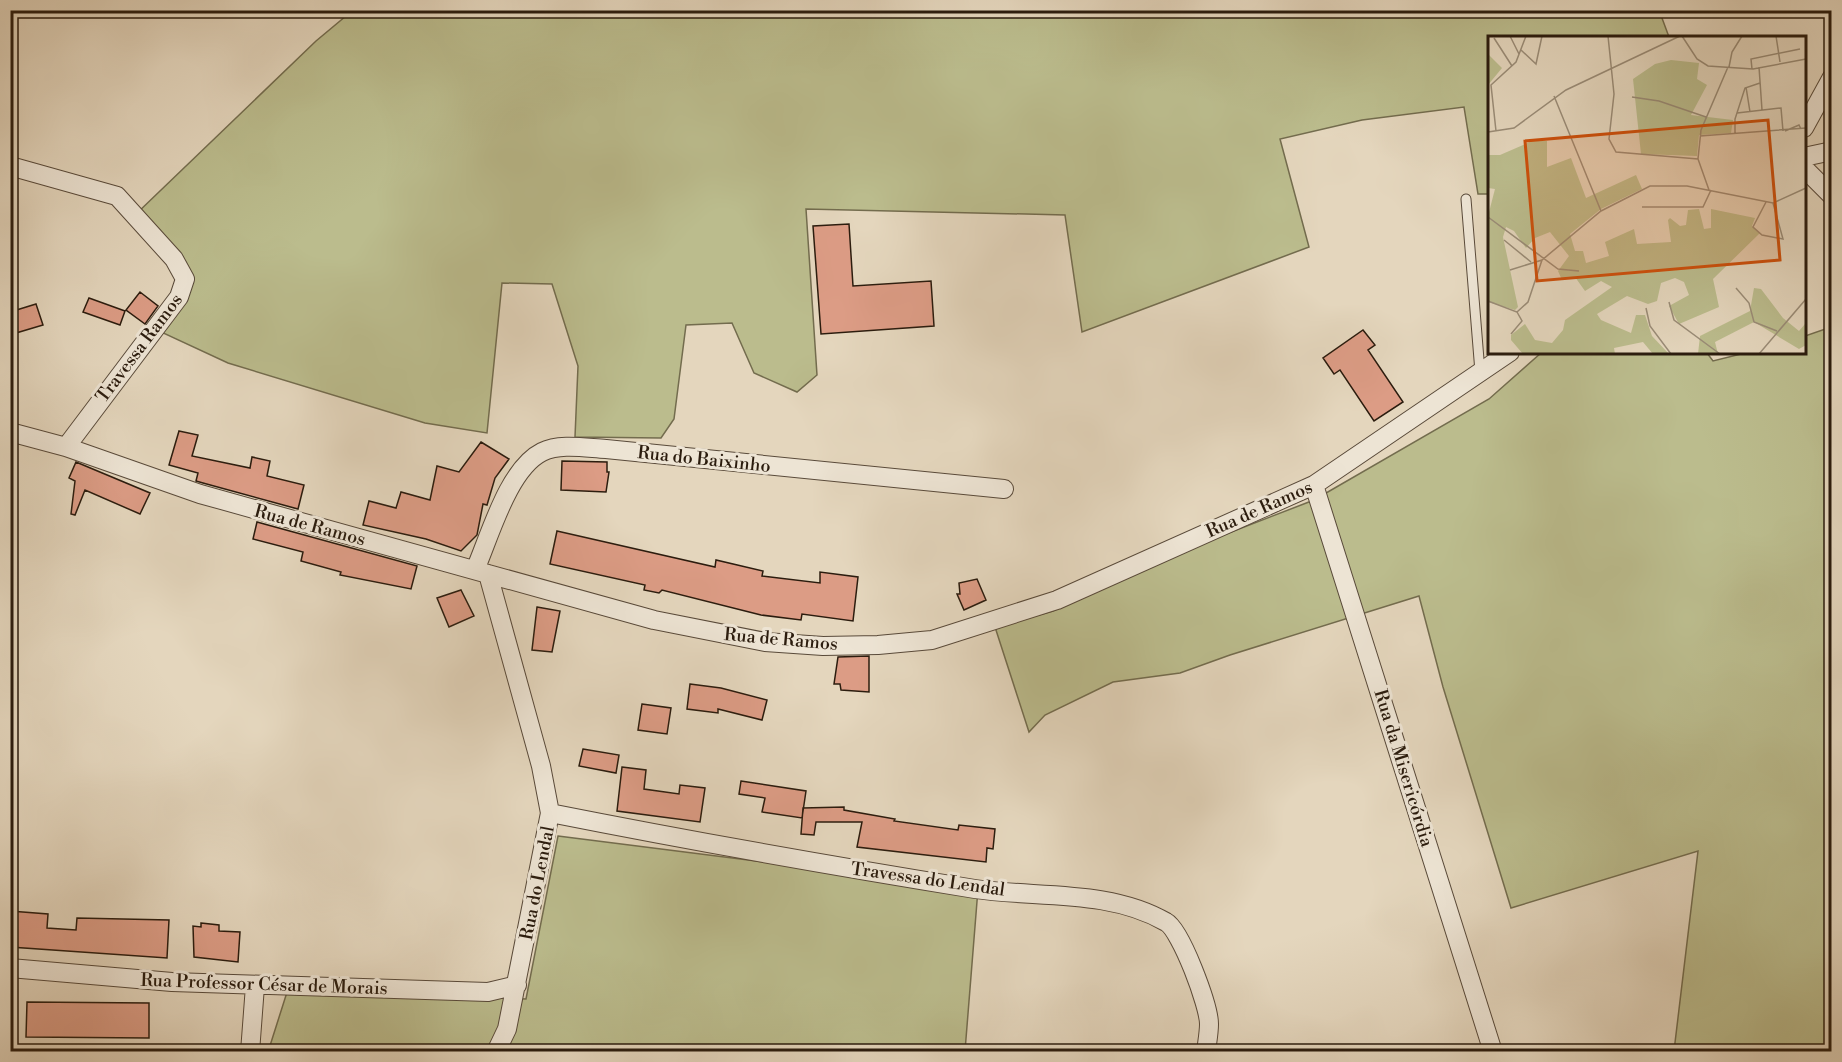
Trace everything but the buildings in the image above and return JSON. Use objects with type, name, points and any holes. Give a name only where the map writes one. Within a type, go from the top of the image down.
[{"type":"street","points":[[1806,124],[1832,77]]},
{"type":"street","points":[[1806,157],[1832,151]]},
{"type":"street","name":"Travessa Ramos","points":[[10,166],[117,196],[174,259],[185,279],[178,297],[66,447]]},
{"type":"street","points":[[1806,170],[1832,196]]},
{"type":"street","name":"Rua de Ramos","points":[[11,429],[200,494],[654,620],[765,642],[823,646],[878,645],[921,641],[995,622],[1057,600],[1314,485],[1507,354]]},
{"type":"street","name":"Rua do Baixinho","points":[[482,572],[512,484],[524,464],[543,451],[572,447],[606,449],[1004,489]]},
{"type":"street","name":"Rua da Misericórdia","points":[[1314,485],[1493,1052]]},
{"type":"street","name":"Rua do Lendal","points":[[482,572],[541,766],[550,813],[517,985],[507,1029],[496,1052]]},
{"type":"street","name":"Travessa do Lendal","points":[[550,813],[699,842],[979,889],[1051,894],[1117,903],[1168,922],[1195,971],[1210,1023],[1206,1052]]},
{"type":"street","name":"Rua Professor César de Morais","points":[[10,968],[172,982],[255,986],[488,992],[517,985]]},
{"type":"street","points":[[250,1052],[255,986]]},
{"type":"lane","points":[[1466,199],[1480,372]]},
{"type":"green space","points":[[1659,10],[1669,36],[1488,36],[1488,194],[1478,194],[1464,107],[1362,120],[1280,139],[1309,247],[1082,332],[1065,215],[806,209],[817,375],[797,392],[754,373],[732,323],[686,325],[674,419],[661,438],[575,437],[578,366],[552,284],[502,283],[487,433],[425,423],[228,363],[161,332],[185,276],[135,215],[316,41],[352,11]]},
{"type":"green space","points":[[1831,327],[1831,1047],[1814,1052],[1674,1051],[1698,851],[1511,908],[1443,687],[1419,596],[1230,655],[1180,673],[1113,682],[1045,715],[1029,732],[995,627],[1053,611],[1159,560],[1314,500],[1489,399],[1540,354],[1708,354],[1713,361],[1741,354],[1806,354],[1806,336]]},
{"type":"green space","points":[[558,836],[978,889],[965,1051],[268,1052],[288,989],[526,999]]}]
